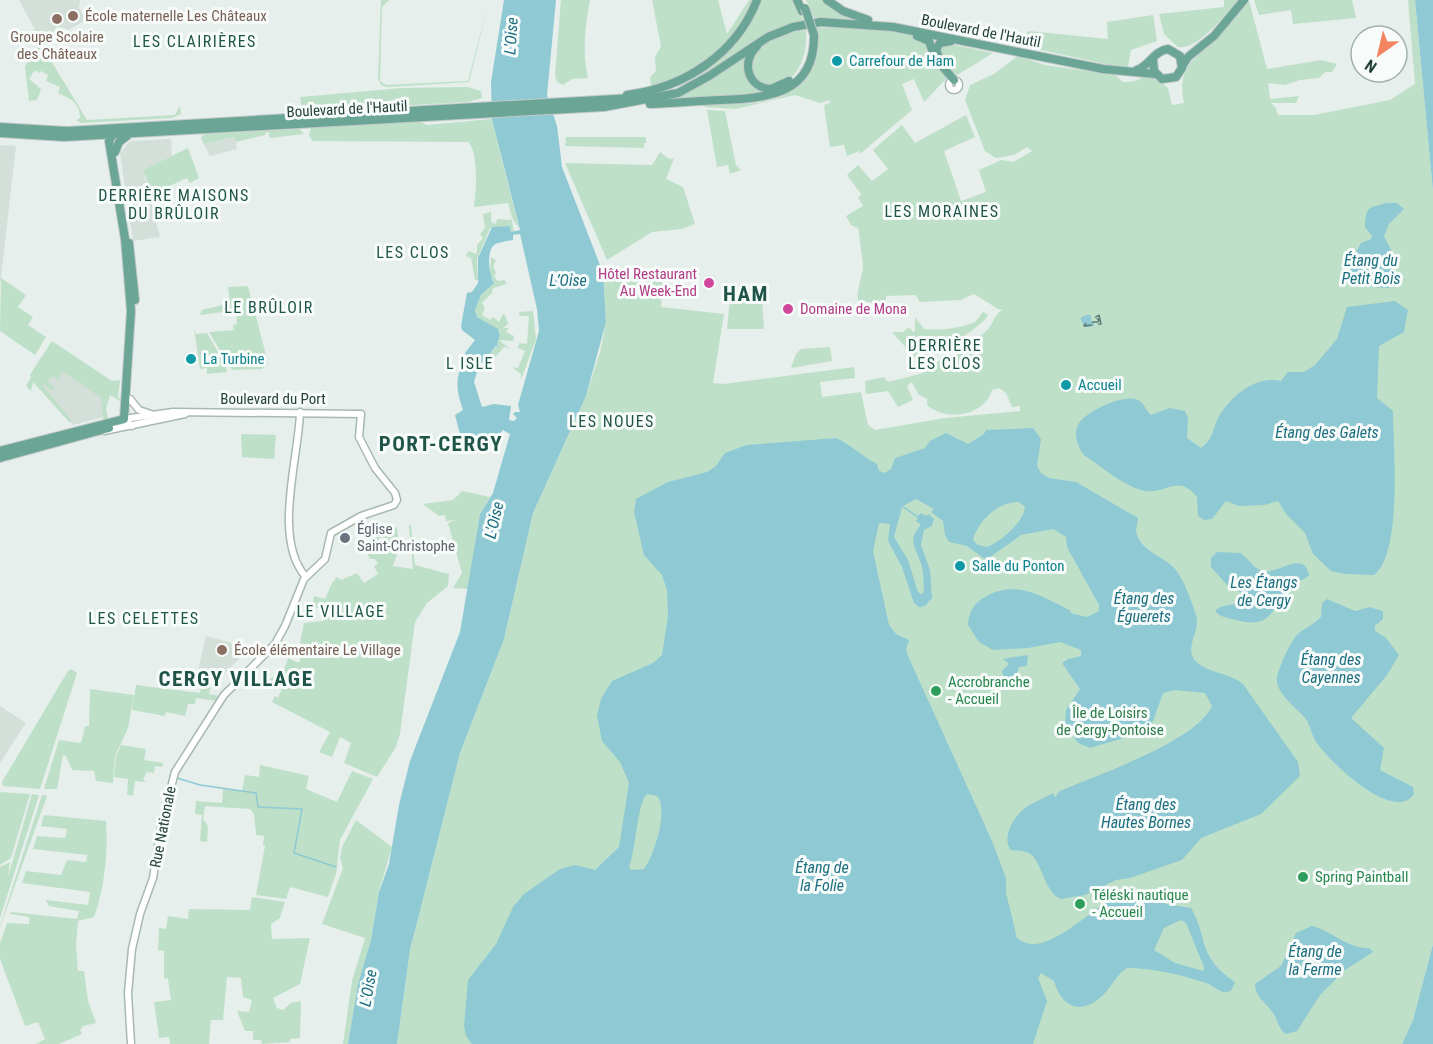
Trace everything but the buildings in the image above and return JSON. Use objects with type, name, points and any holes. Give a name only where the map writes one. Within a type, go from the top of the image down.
[{"type":"main road","points":[[592,100],[660,88],[700,69],[735,38],[758,0]]},
{"type":"main road","points":[[604,107],[756,98],[777,94],[791,86],[803,74],[812,55],[811,35],[803,6],[797,0]]},
{"type":"main road","points":[[827,0],[849,14],[927,39],[951,79]]},
{"type":"main road","points":[[1153,59],[1155,74],[1164,79],[1173,79],[1180,74],[1183,65],[1195,51],[1214,36],[1244,0]]},
{"type":"main road","name":"Boulevard de l'Hautil","points":[[0,127],[108,135],[124,126],[191,122],[564,105],[604,107],[661,98],[692,86],[773,34],[793,27],[821,22],[892,27],[1108,70],[1155,74]]},
{"type":"main road","points":[[773,34],[752,51],[748,61],[752,79],[759,86],[768,89],[784,85],[798,73],[807,54],[811,35]]},
{"type":"main road","points":[[942,66],[936,52],[938,45],[962,41]]},
{"type":"main road","points":[[1137,71],[1162,50],[1178,53],[1195,51]]},
{"type":"main road","points":[[1178,53],[1183,65]]},
{"type":"main road","name":"Boulevard de l'Hautil","points":[[564,105],[592,100],[651,96],[692,86]]},
{"type":"main road","name":"Boulevard de l'Hautil","points":[[0,133],[48,137],[164,133],[474,110]]},
{"type":"main road","points":[[196,131],[202,124],[246,119]]},
{"type":"main road","points":[[164,133],[191,122]]},
{"type":"main road","points":[[115,152],[121,140],[130,134]]},
{"type":"main road","points":[[108,135],[115,152],[135,287],[127,422]]},
{"type":"main road","points":[[108,135],[125,239],[131,311],[127,422]]},
{"type":"main road","name":"Boulevard du Port","points":[[0,458],[127,422]]},
{"type":"main road","name":"Boulevard du Port","points":[[0,451],[127,422]]},
{"type":"street","points":[[130,399],[139,410],[151,415]]},
{"type":"street","name":"Boulevard du Port","points":[[127,422],[151,415],[300,412],[361,414],[359,437],[375,468],[395,492],[396,501],[394,505],[357,518],[332,532],[325,559],[306,577]]},
{"type":"street","points":[[300,412],[291,473],[290,505],[298,568],[306,577]]},
{"type":"street","name":"Boulevard du Port","points":[[127,422],[186,414]]},
{"type":"street","name":"Rue Nationale","points":[[131,1044],[128,991],[132,949],[140,914],[153,878],[168,794],[176,770],[215,707],[230,688],[272,648],[285,626],[306,577]]},
{"type":"shaded area","name":"Groupe Scolaire des Châteaux","points":[[19,0],[80,0],[79,8],[86,20],[68,30],[57,24],[50,37],[34,28]]},
{"type":"shaded area","points":[[235,137],[237,149],[210,156],[204,144]]},
{"type":"shaded area","points":[[171,139],[172,156],[143,170],[160,237],[133,241],[120,153],[130,141]]},
{"type":"shaded area","points":[[0,145],[16,146],[0,286]]},
{"type":"shaded area","points":[[42,356],[102,397],[103,417],[73,425],[30,375]]},
{"type":"shaded area","points":[[206,636],[248,650],[220,678],[220,681],[197,674]]},
{"type":"shaded area","points":[[0,706],[26,723],[0,763]]},
{"type":"green space","points":[[381,0],[389,0],[382,7],[380,81],[386,85],[468,81],[489,0],[469,82],[387,87],[381,85],[378,79]]},
{"type":"green space","points":[[561,0],[590,0],[585,39],[588,78],[572,79],[563,85],[557,82],[555,75]]},
{"type":"green space","points":[[652,0],[718,0],[727,34],[749,0],[754,0],[736,30],[712,55],[684,74],[651,86],[650,77],[656,71],[655,57],[661,46]]},
{"type":"green space","points":[[761,0],[794,0],[804,22],[762,36],[690,83],[644,96],[694,76],[754,15]]},
{"type":"green space","points":[[806,0],[822,0],[857,20],[815,20]]},
{"type":"green space","points":[[1224,0],[1238,0],[1211,30],[1194,43],[1186,47],[1178,47],[1164,34],[1159,14],[1224,7]]},
{"type":"green space","name":"Île de Loisirs de Cergy-Pontoise","points":[[1249,0],[1267,69],[1321,60],[1337,64],[1332,72],[1325,72],[1319,78],[1300,80],[1285,85],[1268,83],[1270,99],[1299,96],[1296,103],[1271,103],[1278,115],[1314,115],[1390,100],[1415,84],[1408,0],[1415,0],[1433,191],[1433,944],[1413,1020],[1402,1044],[397,1044],[410,950],[460,753],[504,639],[533,513],[586,396],[600,352],[606,322],[603,273],[663,276],[661,307],[724,314],[713,383],[723,384],[854,367],[855,378],[820,382],[822,397],[861,392],[868,425],[875,430],[945,418],[1020,411],[1020,406],[1012,407],[1006,393],[999,388],[992,390],[982,406],[964,414],[954,415],[935,410],[927,405],[927,399],[918,394],[912,382],[907,386],[913,400],[898,407],[888,391],[866,394],[865,381],[884,377],[888,382],[923,373],[923,369],[928,367],[933,370],[935,362],[950,358],[985,332],[1003,310],[974,294],[961,300],[920,302],[916,295],[886,296],[886,304],[858,301],[863,267],[859,235],[858,228],[851,225],[846,216],[863,206],[858,198],[861,194],[847,175],[858,165],[872,181],[888,169],[873,150],[902,125],[915,143],[966,115],[975,137],[944,151],[961,201],[986,192],[979,170],[1001,160],[1014,162],[1032,151],[1027,147],[1014,155],[996,158],[985,151],[965,100],[970,85],[994,74],[1018,56],[1045,65],[1115,75],[1123,82],[1144,77],[1153,78],[1168,88],[1172,105],[1184,103],[1183,79],[1191,62],[1222,33]]},
{"type":"green space","points":[[1254,0],[1352,0],[1356,18],[1293,24],[1291,10],[1259,15]]},
{"type":"green space","points":[[1153,15],[1157,41],[1131,50],[1128,67],[1019,45],[1028,31],[1108,39],[1107,22]]},
{"type":"green space","points":[[57,24],[66,29],[57,26],[52,34],[57,38],[42,46],[87,120],[175,115],[180,106],[181,114],[172,118],[81,123],[76,120],[80,118],[76,104],[58,93],[60,87],[46,81],[48,75],[35,70],[29,79],[41,89],[37,100],[29,101],[25,67],[39,46],[34,28],[50,37]]},
{"type":"green space","points":[[843,27],[902,32],[923,40],[929,46],[946,79],[924,102],[914,79],[902,84],[912,110],[860,154],[859,151],[847,156],[844,145],[830,147],[824,105],[830,103],[830,100],[820,103],[795,95],[736,109],[704,107],[706,104],[755,103],[779,98],[796,84],[805,67],[817,36],[816,28]]},
{"type":"green space","points":[[806,30],[804,56],[801,65],[790,79],[770,86],[757,82],[750,64],[760,49],[780,36]]},
{"type":"green space","points":[[950,44],[993,53],[954,77],[939,55],[942,46]]},
{"type":"green space","points":[[747,56],[747,73],[774,93],[662,101]]},
{"type":"green space","points":[[467,87],[481,91],[482,98],[468,102],[307,111],[302,110],[300,97],[402,88]]},
{"type":"green space","points":[[707,110],[725,111],[736,165],[741,170],[730,174],[728,165],[717,167]]},
{"type":"green space","points":[[492,119],[519,228],[513,220],[508,203],[474,207],[475,163],[474,154],[468,142],[313,141],[309,136],[311,128],[418,121],[427,125]]},
{"type":"green space","points":[[300,129],[304,134],[270,138],[266,132],[265,135],[236,142],[234,137],[204,144],[201,138],[204,134]]},
{"type":"green space","points":[[566,137],[646,137],[646,143],[644,143],[644,148],[565,146]]},
{"type":"green space","points":[[188,148],[199,178],[190,183],[187,178],[152,194],[143,170]]},
{"type":"green space","points":[[660,152],[669,159],[674,158],[666,179],[683,187],[695,224],[682,229],[652,232],[607,260],[565,163],[652,165]]},
{"type":"green space","points":[[491,212],[491,222],[496,224],[497,219],[511,220],[510,212],[514,231],[511,232],[510,226],[490,228],[477,259],[478,280],[475,280],[471,258],[466,256],[468,251],[477,254],[477,245],[483,238],[480,234],[485,228],[483,214]]},
{"type":"green space","points":[[491,257],[496,260],[493,266],[496,273],[494,276],[498,281],[505,280],[506,284],[493,288],[492,293],[482,303],[485,308],[482,315],[490,320],[493,317],[499,322],[503,314],[505,315],[508,324],[503,328],[509,328],[506,332],[514,336],[513,341],[499,340],[510,349],[504,347],[486,367],[482,363],[497,346],[500,347],[497,343],[500,331],[477,317],[475,310],[481,295],[494,282],[490,274]]},
{"type":"green space","points":[[1,278],[26,295],[18,307],[33,317],[28,325],[46,337],[35,355],[0,331]]},
{"type":"green space","points":[[248,286],[268,363],[262,369],[232,370],[209,332],[234,330],[233,325],[237,324],[236,313],[231,311],[200,315],[202,310],[230,303],[228,287]]},
{"type":"green space","points":[[731,288],[761,288],[764,329],[727,329]]},
{"type":"green space","points":[[533,311],[536,339],[521,380],[521,374],[512,367],[518,368],[525,351],[518,348],[519,343],[527,344],[529,316],[520,316],[519,312]]},
{"type":"green space","points":[[983,312],[988,315],[976,328],[944,347],[916,359],[892,332],[903,332],[909,327],[913,332],[915,331],[915,317],[924,329],[944,329],[975,322]]},
{"type":"green space","points":[[194,329],[196,334],[207,333],[226,366],[227,372],[207,374],[207,368],[200,369]]},
{"type":"green space","points":[[52,341],[112,381],[120,380],[118,398],[123,400],[120,401],[110,395],[106,409],[108,419],[103,420],[101,398],[62,371],[58,381],[54,376],[48,381],[56,390],[50,390],[44,384],[43,386],[72,421],[70,423],[33,382],[31,391],[26,386],[30,375]]},
{"type":"green space","points":[[830,347],[832,361],[791,368],[796,354],[801,349]]},
{"type":"green space","points":[[241,434],[276,435],[274,459],[242,457]]},
{"type":"green space","points":[[462,491],[490,497],[480,514],[468,589],[453,588],[462,573],[448,523],[455,520],[446,521],[445,515],[439,516],[423,504],[453,500]]},
{"type":"green space","points":[[383,523],[391,529],[397,527],[399,548],[393,566],[413,569],[409,525],[411,525],[415,565],[449,574],[448,586],[427,603],[415,622],[400,734],[396,747],[377,777],[344,763],[351,743],[340,737],[332,757],[319,752],[330,732],[272,702],[275,696],[278,698],[282,688],[269,680],[273,677],[281,680],[288,658],[299,663],[305,645],[300,643],[304,623],[323,621],[326,611],[308,605],[309,602],[313,602],[314,596],[325,599],[337,577],[341,580],[357,573],[364,583],[378,574],[374,566],[378,564],[375,559],[370,559],[359,535],[362,531],[372,533],[372,537],[380,533],[383,537],[386,535],[383,535],[379,525]],"holes":[[[383,537],[383,549],[378,548],[379,538]]]},
{"type":"green space","points":[[71,669],[77,673],[40,789],[3,786],[2,782]]},
{"type":"green space","points":[[202,682],[211,684],[209,694],[220,696],[217,701],[196,698],[195,704],[188,704],[185,716],[166,712],[165,716],[132,710],[136,685],[200,693]]},
{"type":"green space","points":[[90,689],[134,695],[128,728],[115,756],[113,783],[96,781],[94,771],[72,770],[66,756],[63,755],[57,789],[44,789],[59,740],[81,743],[85,726],[89,726]]},
{"type":"green space","points":[[121,745],[146,749],[144,760],[163,763],[162,767],[155,766],[154,773],[147,772],[143,779],[146,782],[135,781],[133,796],[127,794],[128,779],[114,777],[116,756]]},
{"type":"green space","points":[[260,765],[309,776],[306,789],[337,802],[352,771],[373,779],[340,840],[336,874],[328,897],[290,887],[286,899],[256,895],[265,846],[263,845],[264,836],[256,835],[254,814],[250,809],[205,806],[203,819],[208,826],[207,842],[200,841],[202,815],[195,814],[196,801],[222,803],[223,789],[242,791],[245,775],[259,777]]},
{"type":"green space","points":[[0,792],[30,794],[11,858],[0,865]]},
{"type":"green space","points":[[32,794],[39,795],[0,918],[0,867],[10,862],[8,877]]},
{"type":"green space","points":[[42,795],[47,796],[0,927],[0,926]]},
{"type":"green space","points":[[44,815],[106,821],[107,845],[101,894],[94,917],[78,921],[76,945],[78,971],[84,971],[88,1001],[96,1023],[83,1026],[80,1030],[82,1034],[59,1044],[36,1044],[45,1039],[38,1022],[25,1026],[0,959],[0,943],[7,923],[29,924],[29,917],[11,914],[11,912],[77,919],[79,911],[49,906],[46,900],[88,905],[90,892],[22,883],[26,871],[61,875],[67,860],[86,862],[87,855],[33,849],[37,836],[65,838],[67,829],[41,826]]},
{"type":"green space","points":[[356,820],[392,847],[379,891],[371,940],[358,984],[348,1044],[343,1044],[352,981],[365,938],[322,924],[343,868],[340,858],[342,847]]},
{"type":"green space","points":[[252,897],[285,902],[280,918],[271,924],[272,939],[310,938],[300,984],[273,998],[277,1008],[283,1010],[291,1003],[301,1001],[300,1038],[290,1039],[290,1042],[262,1044],[261,1040],[253,1040],[253,1031],[245,1031],[237,1011],[249,1012],[252,1000],[243,997],[241,978],[227,977],[223,1020],[211,1020],[209,1044],[170,1044],[169,1037],[159,1038],[154,1002],[171,1000],[168,979],[164,978],[164,951],[158,950],[159,928],[166,929],[168,916],[188,919],[189,909],[250,910]]},
{"type":"water","name":"L’Oise","points":[[504,0],[556,0],[547,95],[557,126],[562,167],[603,273],[606,322],[586,396],[533,513],[504,639],[460,753],[410,950],[397,1044],[348,1044],[358,984],[371,940],[379,892],[389,864],[399,805],[410,761],[460,632],[480,514],[493,493],[510,434],[503,430],[484,452],[465,453],[455,415],[463,410],[459,396],[458,377],[467,357],[465,353],[475,340],[462,330],[461,326],[467,293],[472,292],[478,283],[478,258],[492,227],[510,226],[511,232],[520,230],[492,119],[491,82]],"holes":[[[520,234],[537,309],[539,331],[518,405],[520,412],[513,414],[517,418],[514,421],[509,420],[511,406],[494,404],[482,407],[474,382],[480,362],[482,363],[496,346],[500,347],[497,344],[500,335],[498,329],[477,317],[475,310],[481,295],[494,283],[489,264],[491,248],[498,243],[513,240],[513,235]]]},
{"type":"water","points":[[1415,0],[1433,0],[1433,191]]},
{"type":"water","name":"Étang du Petit Bois","points":[[1397,203],[1404,209],[1389,224],[1384,236],[1392,252],[1391,267],[1397,282],[1388,288],[1355,286],[1350,276],[1353,259],[1361,243],[1371,239],[1372,236],[1365,227],[1367,211],[1372,207]]},
{"type":"water","name":"Étang des Galets","points":[[1395,301],[1408,310],[1404,332],[1379,346],[1377,398],[1393,411],[1395,473],[1393,523],[1383,563],[1374,575],[1331,571],[1313,554],[1305,533],[1287,515],[1278,501],[1264,505],[1239,506],[1226,501],[1212,519],[1204,520],[1198,516],[1197,497],[1190,490],[1177,486],[1157,491],[1141,490],[1119,480],[1085,456],[1078,445],[1076,433],[1078,425],[1087,415],[1112,402],[1129,398],[1140,402],[1151,415],[1170,408],[1185,411],[1188,418],[1187,438],[1201,448],[1211,437],[1224,408],[1246,388],[1263,381],[1281,381],[1288,372],[1304,372],[1315,365],[1337,339],[1347,307]]},
{"type":"water","name":"Étang de la Folie","points":[[1033,428],[1041,439],[1037,466],[1041,473],[1049,478],[1076,482],[1138,518],[1136,531],[1138,538],[1142,544],[1175,569],[1190,597],[1197,621],[1191,649],[1194,659],[1198,664],[1243,684],[1298,762],[1300,776],[1261,814],[1201,838],[1182,860],[1130,878],[1116,880],[1085,895],[1060,899],[1049,888],[1036,860],[1024,851],[1011,850],[1008,845],[1008,832],[1014,820],[1023,809],[1054,793],[1054,798],[1060,791],[1167,744],[1203,719],[1212,706],[1205,693],[1175,690],[1163,693],[1153,721],[1144,732],[1090,748],[1078,743],[1065,723],[1066,710],[1080,689],[1062,663],[1081,656],[1081,650],[1060,642],[1028,648],[993,650],[979,642],[968,625],[970,613],[977,603],[995,592],[1006,589],[1028,591],[1060,605],[1071,611],[1070,613],[1087,617],[1099,611],[1099,605],[1067,547],[1066,537],[1053,529],[1021,535],[986,560],[967,546],[949,542],[945,535],[943,521],[931,512],[934,509],[916,499],[903,506],[918,516],[921,513],[926,516],[929,514],[934,519],[932,526],[924,530],[921,545],[930,570],[932,598],[925,606],[919,607],[914,603],[902,567],[888,541],[890,524],[879,523],[873,551],[889,625],[896,634],[909,640],[906,649],[908,656],[992,841],[1006,878],[1006,893],[1017,938],[1030,944],[1044,942],[1075,925],[1122,893],[1136,889],[1166,904],[1191,908],[1209,955],[1214,963],[1235,982],[1231,991],[1221,991],[1206,983],[1167,972],[1127,968],[1098,1000],[1082,1007],[1068,1004],[1062,998],[1054,981],[1041,973],[1038,978],[1047,1001],[1033,1044],[472,1044],[466,1036],[464,1026],[468,980],[496,944],[513,907],[524,894],[560,869],[575,865],[595,870],[619,847],[629,783],[620,762],[602,741],[597,716],[601,699],[612,681],[653,663],[662,655],[668,616],[667,590],[662,575],[644,555],[634,512],[636,499],[668,482],[707,472],[716,466],[725,453],[747,445],[836,438],[877,464],[879,471],[885,473],[891,469],[895,458],[925,448],[930,441],[946,433],[968,444],[984,434],[986,430]],"holes":[[[1019,502],[1025,507],[1016,525],[987,547],[978,545],[973,540],[979,526],[996,509]],[[902,507],[918,518],[916,521],[921,525],[916,531],[913,543],[922,566],[924,592],[921,594],[918,592],[908,560],[894,537]],[[647,794],[657,796],[660,802],[659,832],[644,869],[631,870],[629,867]],[[1181,920],[1186,923],[1204,967],[1203,971],[1175,963],[1154,950],[1164,928]]]},
{"type":"water","name":"Les Étangs de Cergy","points":[[1217,552],[1240,553],[1256,568],[1263,571],[1276,570],[1296,563],[1302,564],[1309,575],[1294,583],[1270,615],[1264,619],[1248,622],[1230,619],[1215,611],[1238,603],[1244,598],[1243,594],[1227,585],[1211,567],[1211,558]]},
{"type":"water","name":"Étang des Cayennes","points":[[1327,599],[1355,611],[1369,607],[1383,611],[1383,619],[1375,626],[1375,631],[1386,638],[1399,655],[1387,675],[1351,718],[1384,748],[1380,770],[1413,787],[1414,794],[1405,801],[1392,801],[1378,796],[1348,775],[1324,752],[1313,737],[1307,721],[1287,700],[1277,684],[1287,650],[1299,634],[1321,617],[1322,603]]},
{"type":"water","points":[[1028,655],[1027,666],[1019,667],[1013,683],[1005,682],[1002,671],[1009,664],[1003,659]]},
{"type":"water","name":"Étang de la Ferme","points":[[1312,926],[1354,946],[1369,948],[1373,952],[1345,970],[1320,995],[1297,1031],[1286,1034],[1273,1013],[1259,997],[1255,984],[1281,966],[1296,933]]},
{"type":"water","points":[[1433,944],[1433,1044],[1402,1044],[1413,1020]]},
{"type":"waterway","points":[[1089,317],[1088,323],[1092,324],[1086,325],[1083,319],[1089,317]]},
{"type":"waterway","points":[[177,778],[200,785],[256,793],[258,807],[302,809],[294,853],[336,867]]},
{"type":"railway","points":[[1099,315],[1101,324],[1084,326],[1087,322],[1098,322],[1099,319],[1093,319],[1099,315]]},
{"type":"place","name":"École maternelle Les Châteaux","points":[[73,16]]},
{"type":"place","name":"Groupe Scolaire des Châteaux","points":[[57,19]]},
{"type":"place","name":"Carrefour de Ham","points":[[837,61]]},
{"type":"place","name":"Hôtel Restaurant Au Week-End","points":[[709,283]]},
{"type":"place","name":"Domaine de Mona","points":[[788,309]]},
{"type":"place","name":"La Turbine","points":[[191,359]]},
{"type":"place","name":"Accueil","points":[[1066,385]]},
{"type":"place","name":"Église Saint-Christophe","points":[[345,538]]},
{"type":"place","name":"Salle du Ponton","points":[[960,566]]},
{"type":"place","name":"École élémentaire Le Village","points":[[222,650]]},
{"type":"place","name":"Accrobranche - Accueil","points":[[936,691]]},
{"type":"place","name":"Spring Paintball","points":[[1303,877]]},
{"type":"place","name":"Téléski nautique - Accueil","points":[[1080,904]]},
{"type":"district","name":"LES CLAIRIÈRES","points":[[195,41]]},
{"type":"district","name":"DERRIÈRE MAISONS DU BRÛLOIR","points":[[174,204]]},
{"type":"district","name":"LES MORAINES","points":[[942,211]]},
{"type":"district","name":"LES CLOS","points":[[413,252]]},
{"type":"district","name":"HAM","points":[[746,294]]},
{"type":"district","name":"LE BRÛLOIR","points":[[269,307]]},
{"type":"district","name":"DERRIÈRE LES CLOS","points":[[945,354]]},
{"type":"district","name":"L ISLE","points":[[470,363]]},
{"type":"district","name":"LES NOUES","points":[[612,421]]},
{"type":"district","name":"PORT-CERGY","points":[[441,444]]},
{"type":"district","name":"LE VILLAGE","points":[[341,611]]},
{"type":"district","name":"LES CELETTES","points":[[144,618]]},
{"type":"district","name":"CERGY VILLAGE","points":[[236,679]]},
{"type":"water label","name":"L'Oise","points":[[511,36]]},
{"type":"water label","name":"L'Oise","points":[[494,520]]},
{"type":"water label","name":"Étang des Éguerets","points":[[1144,607]]},
{"type":"water label","name":"Étang des Hautes Bornes","points":[[1146,813]]},
{"type":"water label","name":"L'Oise","points":[[368,988]]}]
